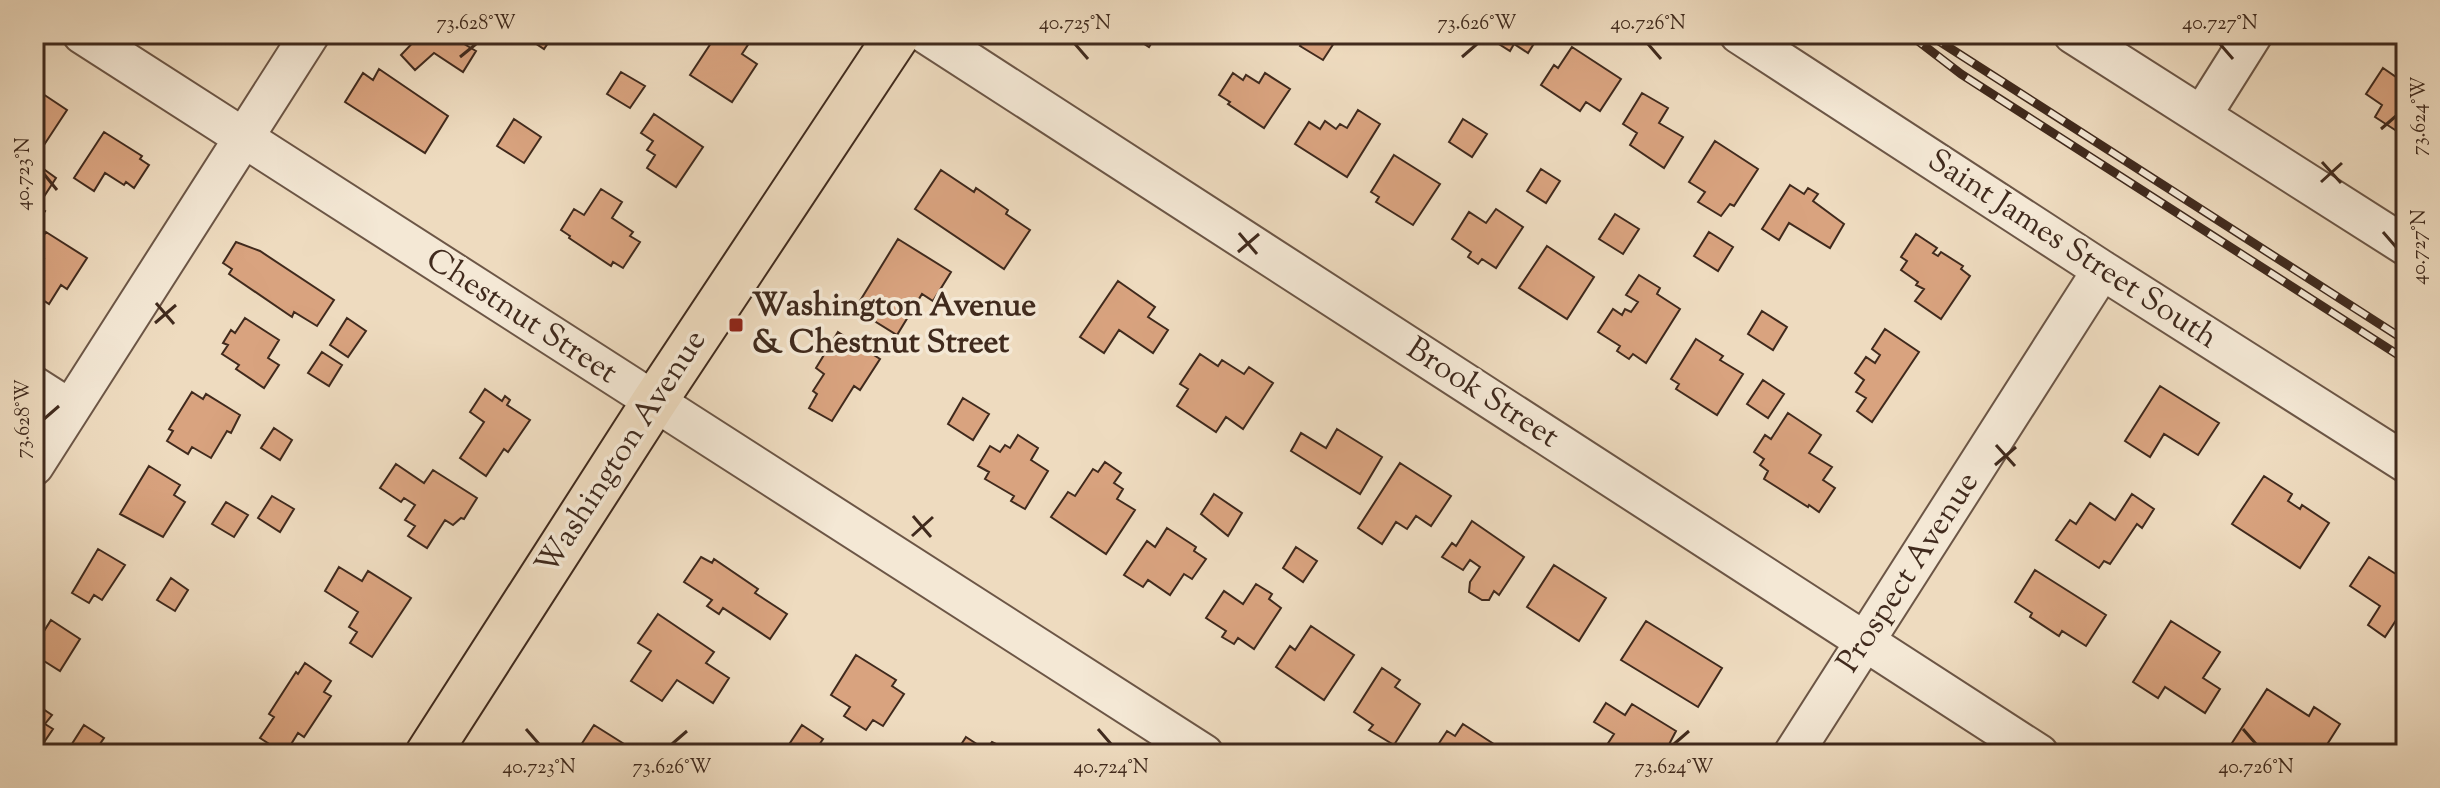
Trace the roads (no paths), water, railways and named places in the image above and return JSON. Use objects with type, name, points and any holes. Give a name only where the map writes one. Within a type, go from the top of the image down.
[{"type":"main road","name":"Washington Avenue","points":[[428,754],[654,402],[898,34]]},
{"type":"street","name":"Chestnut Street","points":[[82,34],[1204,754]]},
{"type":"street","points":[[34,466],[310,34]]},
{"type":"street","name":"Brook Street","points":[[926,34],[2039,754]]},
{"type":"street","name":"Saint James Street South","points":[[1739,34],[2406,463]]},
{"type":"street","points":[[2073,34],[2406,246]]},
{"type":"street","points":[[2202,115],[2253,34]]},
{"type":"street","name":"Prospect Avenue","points":[[1793,754],[2102,270]]},
{"type":"street","points":[[34,386],[70,409]]},
{"type":"railway","points":[[1909,34],[1961,74],[2406,360]]},
{"type":"railway","points":[[1928,34],[2406,341]]},
{"type":"place","name":"Washington Avenue & Chestnut Street","points":[[736,325]]}]
